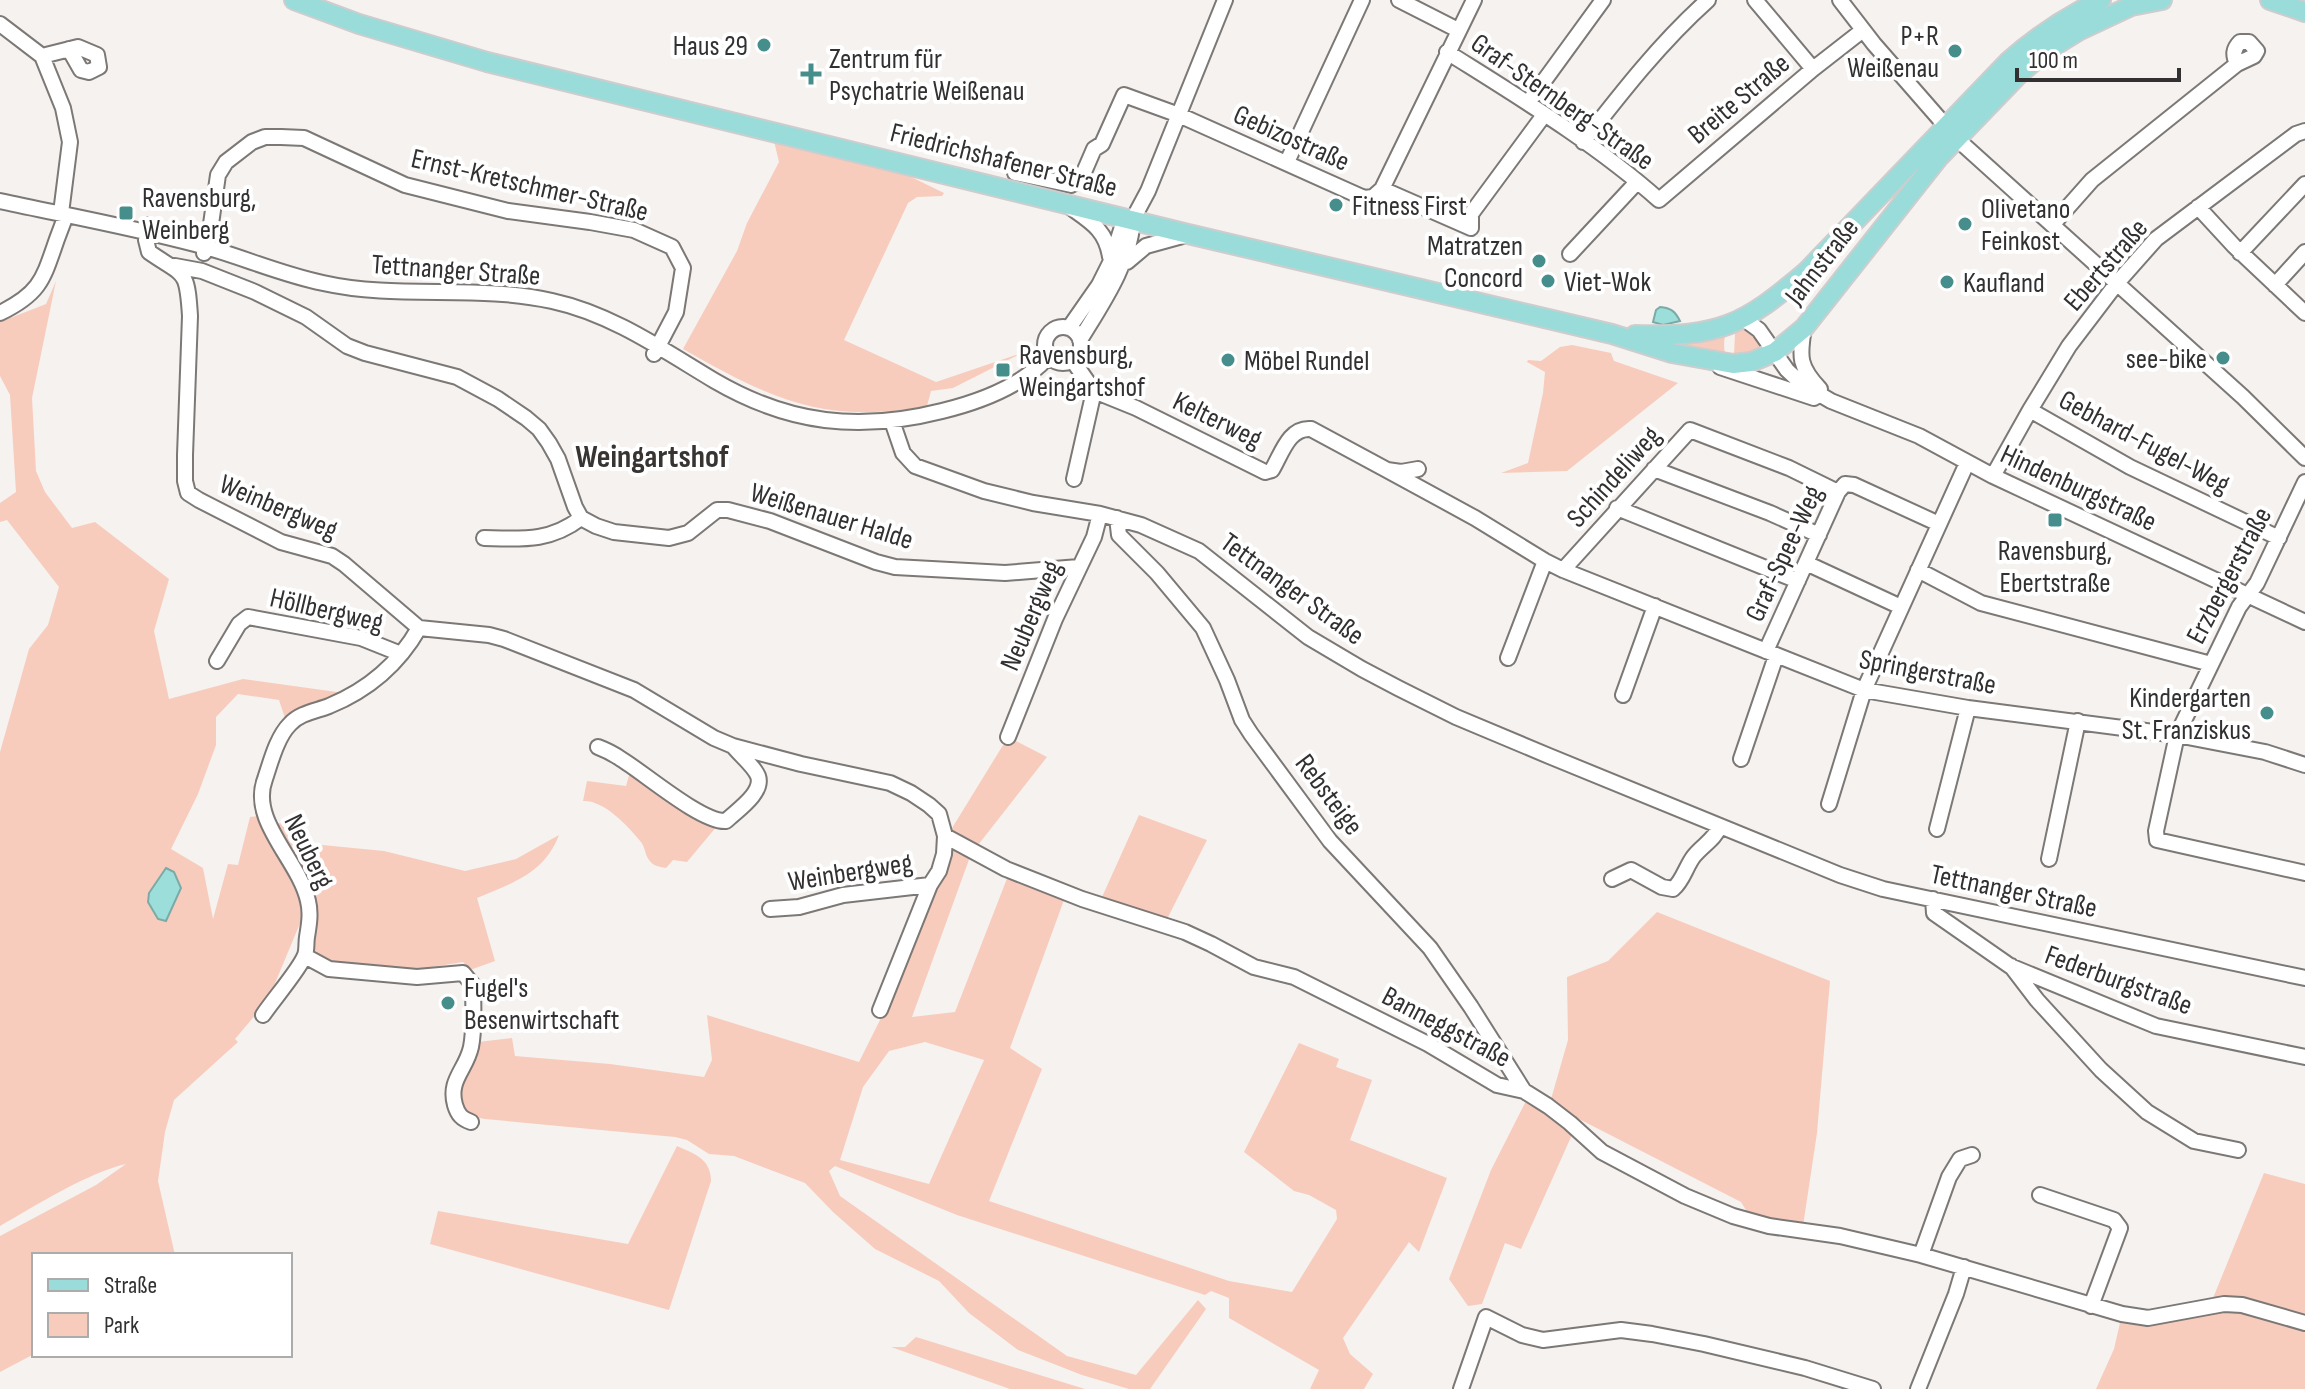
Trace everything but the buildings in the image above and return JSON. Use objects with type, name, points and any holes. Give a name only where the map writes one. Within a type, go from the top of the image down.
[{"type":"main road","name":"Friedrichshafener Straße","points":[[294,0],[359,24],[487,62],[1188,234],[1612,334],[1697,359]]},
{"type":"main road","name":"Jahnstraße","points":[[1697,359],[1733,364],[1751,362],[1775,352],[1804,328],[1936,161],[1951,132],[2033,39],[2071,14],[2101,0]]},
{"type":"main road","name":"Jahnstraße","points":[[1744,319],[1780,295],[1951,132],[2046,51],[2135,3],[2162,0]]},
{"type":"main road","points":[[2270,0],[2305,12]]},
{"type":"main road","name":"Friedrichshafener Straße","points":[[1612,334],[1678,336],[1709,331],[1744,319]]},
{"type":"street","points":[[1069,328],[1132,240],[1133,219],[1148,191],[1225,0]]},
{"type":"street","points":[[1287,162],[1362,0]]},
{"type":"street","name":"Graf-Sternberg-Straße","points":[[1399,0],[1458,30]]},
{"type":"street","points":[[1474,0],[1382,189],[1471,228],[1471,214],[1544,115]]},
{"type":"street","points":[[1528,103],[1603,0]]},
{"type":"street","points":[[1583,142],[1626,86],[1708,0]]},
{"type":"street","points":[[1755,0],[1813,69]]},
{"type":"street","points":[[1840,0],[1951,132],[2243,397],[2305,458]]},
{"type":"street","points":[[0,24],[42,56],[63,108],[70,142],[64,214],[48,270],[27,298],[0,313]]},
{"type":"street","name":"Breite Straße","points":[[1650,192],[1659,200],[1863,30]]},
{"type":"street","points":[[42,56],[69,49]]},
{"type":"street","name":"Graf-Sternberg-Straße","points":[[1447,52],[1528,103],[1650,192]]},
{"type":"street","points":[[2053,224],[2092,180],[2237,64]]},
{"type":"street","name":"Gebizostraße","points":[[1015,173],[1071,185],[1077,183],[1094,149],[1102,144],[1124,95],[1179,115],[1364,198],[1373,197],[1382,189]]},
{"type":"street","name":"Ebertstraße","points":[[1993,476],[2069,346],[2117,283],[2156,239],[2296,134],[2305,131]]},
{"type":"street","name":"Ernst-Kretschmer-Straße","points":[[205,250],[218,175],[226,162],[252,142],[265,137],[304,138],[405,185],[508,211],[634,230],[672,247],[683,268],[676,312],[656,351]]},
{"type":"street","points":[[1570,254],[1637,182]]},
{"type":"street","points":[[2240,253],[2305,184]]},
{"type":"street","name":"Tettnanger Straße","points":[[0,201],[148,229],[205,250],[322,283],[378,291],[490,293],[549,300],[606,319],[656,351],[741,395],[792,415],[838,422],[892,421],[955,408],[997,393],[1024,378],[1048,357]]},
{"type":"street","points":[[1061,201],[1100,230],[1116,265]]},
{"type":"street","points":[[2198,207],[2240,253],[2305,313]]},
{"type":"street","name":"Weinbergweg","points":[[148,229],[146,246],[149,252],[171,264],[186,280],[189,295],[185,455],[188,493],[281,542],[332,556],[419,628],[504,639],[634,690],[733,746],[890,783],[939,814],[945,836],[944,854],[939,871],[930,885],[843,895],[799,907],[770,909]]},
{"type":"street","points":[[1080,340],[1074,330],[1058,327],[1049,333],[1044,345],[1048,357],[1062,364],[1073,361],[1079,354],[1080,340],[1116,265],[1146,246],[1188,234]]},
{"type":"street","points":[[2275,285],[2305,252]]},
{"type":"street","points":[[171,264],[202,271],[255,292],[306,317],[347,346],[457,377],[498,399],[539,429],[549,443],[581,518],[566,530],[554,534],[519,539],[484,538]]},
{"type":"street","name":"Hindenburgstraße","points":[[1744,319],[1759,330],[1787,370],[1802,384],[1831,401],[1919,436],[1993,476],[2305,622]]},
{"type":"street","name":"Hindenburgstraße","points":[[1804,328],[1800,350],[1802,365],[1831,401]]},
{"type":"street","name":"Hindenburgstraße","points":[[1697,359],[1831,401]]},
{"type":"street","points":[[1073,361],[1094,391],[1074,479]]},
{"type":"street","name":"Kelterweg","points":[[1094,391],[1136,408],[1265,472],[1272,470],[1293,434],[1301,428],[1311,429],[1475,518]]},
{"type":"street","name":"Gebhard-Fugel-Weg","points":[[2030,410],[2130,467],[2279,538]]},
{"type":"street","name":"Tettnanger Straße","points":[[892,421],[903,453],[915,466],[984,491],[1141,525],[1199,551],[1308,637],[1362,669],[1456,717],[1840,875],[1883,889],[2305,978]]},
{"type":"street","name":"Schindeliweg","points":[[1563,570],[1690,430],[1789,468],[1838,492]]},
{"type":"street","points":[[1829,804],[1864,690],[1967,463]]},
{"type":"street","points":[[1387,470],[1401,472],[1418,469]]},
{"type":"street","points":[[1654,469],[1819,535]]},
{"type":"street","name":"Erzbergerstraße","points":[[2304,870],[2157,840],[2156,831],[2177,735],[2246,595],[2257,583],[2305,482]]},
{"type":"street","name":"Graf-Spee-Weg","points":[[1741,759],[1771,654],[1798,581],[1838,492],[1845,484],[1854,485],[1939,524]]},
{"type":"street","points":[[1617,508],[1798,581]]},
{"type":"street","name":"Weißenauer Halde","points":[[581,518],[614,532],[669,538],[688,533],[717,510],[728,510],[770,521],[895,567],[1005,573],[1079,567]]},
{"type":"street","name":"Neubergweg","points":[[1008,737],[1094,537],[1100,514]]},
{"type":"street","name":"Rebsteige","points":[[1117,518],[1119,535],[1157,573],[1203,628],[1242,720],[1251,734],[1330,841],[1430,948],[1524,1091]]},
{"type":"street","name":"Springerstraße","points":[[1475,518],[1563,570],[1864,690],[1968,708],[2177,735],[2265,752],[2305,765]]},
{"type":"street","points":[[1508,658],[1545,561]]},
{"type":"street","points":[[1806,563],[1901,607]]},
{"type":"street","points":[[1918,570],[1981,603],[2211,664]]},
{"type":"street","points":[[1623,695],[1655,606]]},
{"type":"street","name":"Höllbergweg","points":[[217,661],[239,624],[248,617],[361,638],[401,654]]},
{"type":"street","name":"Neuberg","points":[[263,1015],[305,956],[310,914],[309,902],[291,860],[264,815],[261,800],[263,782],[283,732],[298,717],[361,691],[388,670],[419,628]]},
{"type":"street","points":[[1937,829],[1968,708]]},
{"type":"street","points":[[2049,859],[2078,721]]},
{"type":"street","name":"Weinbergweg","points":[[598,747],[620,758],[694,809],[720,822],[726,821],[759,787],[758,776],[733,746]]},
{"type":"street","points":[[1612,879],[1631,870],[1662,887],[1673,889],[1692,858],[1717,834],[1720,826]]},
{"type":"street","name":"Banneggstraße","points":[[945,836],[1006,869],[1082,899],[1185,932],[1254,967],[1294,977],[1428,1044],[1497,1085],[1524,1091],[1570,1123],[1602,1152],[1685,1196],[1733,1216],[1769,1226],[1840,1236],[1921,1255],[2091,1306],[2148,1318],[2224,1304],[2242,1305],[2305,1323]]},
{"type":"street","points":[[880,1010],[930,885]]},
{"type":"street","name":"Federburgstraße","points":[[1933,899],[1934,913],[2010,966],[2156,1026],[2305,1057]]},
{"type":"street","points":[[305,956],[329,969],[417,977],[463,973],[473,985],[473,1033],[470,1050],[452,1090],[456,1110],[471,1122]]},
{"type":"street","name":"Federburgstraße","points":[[2010,966],[2101,1070],[2147,1112],[2194,1141],[2238,1150]]},
{"type":"street","points":[[1921,1255],[1949,1177],[1960,1159],[1972,1155]]},
{"type":"street","points":[[2040,1195],[2114,1220],[2120,1228],[2091,1306]]},
{"type":"street","points":[[1918,1389],[1964,1267]]},
{"type":"street","points":[[1461,1389],[1486,1317],[1522,1335],[1543,1340],[1621,1330],[1678,1339],[1805,1368],[1873,1389]]},
{"type":"green space","points":[[774,141],[903,173],[944,193],[942,196],[917,197],[908,203],[844,340],[936,382],[1022,353],[953,388],[931,391],[927,406],[858,412],[799,403],[772,394],[683,349],[737,251],[747,223],[779,162]]},
{"type":"green space","points":[[56,281],[32,398],[36,471],[45,492],[72,528],[95,522],[169,579],[154,631],[169,699],[243,679],[344,693],[286,721],[279,700],[238,694],[216,717],[216,745],[198,794],[171,849],[203,868],[213,919],[228,864],[238,865],[250,817],[258,816],[296,880],[302,908],[301,921],[268,1000],[235,1039],[238,1042],[174,1100],[165,1132],[158,1181],[175,1253],[32,1253],[32,1355],[0,1372],[0,1236],[96,1185],[126,1164],[79,1182],[0,1226],[0,752],[29,649],[48,625],[59,587],[7,520],[0,522],[0,503],[16,492],[10,395],[0,376],[0,322],[46,304]],"holes":[[[166,868],[158,919],[149,893]]]},
{"type":"green space","points":[[1741,327],[1753,331],[1766,352],[1734,355],[1735,333]]},
{"type":"green space","points":[[1725,333],[1725,357],[1666,342]]},
{"type":"green space","points":[[1572,345],[1611,353],[1614,361],[1678,383],[1567,471],[1501,473],[1528,463],[1545,372],[1528,360],[1541,361],[1560,347]]},
{"type":"green space","points":[[1008,737],[1047,757],[971,854],[912,1017],[955,1012],[1008,876],[1064,900],[1010,1048],[1042,1069],[989,1201],[1229,1281],[1292,1292],[1337,1219],[1336,1210],[1309,1195],[1294,1191],[1244,1152],[1299,1043],[1339,1059],[1336,1067],[1372,1080],[1350,1140],[1447,1178],[1419,1252],[1409,1242],[1343,1338],[1350,1354],[1373,1374],[1364,1389],[1310,1389],[1319,1370],[1229,1318],[1229,1298],[1211,1291],[1205,1295],[957,1215],[835,1166],[829,1171],[840,1196],[1067,1356],[1136,1375],[1198,1300],[1206,1309],[1150,1389],[1129,1389],[1082,1375],[1018,1350],[969,1313],[939,1281],[875,1249],[805,1183],[734,1156],[709,1154],[687,1140],[675,1137],[485,1119],[468,1113],[459,1103],[457,1098],[478,1042],[512,1038],[515,1056],[610,1064],[704,1077],[712,1060],[707,1015],[859,1062],[884,1012],[949,833]],"holes":[[[925,1042],[984,1060],[929,1184],[840,1160],[863,1087],[889,1051]]]},
{"type":"green space","points":[[630,772],[717,826],[687,862],[673,860],[666,868],[655,865],[641,842],[622,822],[607,809],[583,801],[587,781],[626,786]]},
{"type":"green space","points":[[1139,815],[1207,840],[1165,923],[1102,897]]},
{"type":"green space","points":[[273,822],[288,825],[312,844],[384,851],[465,871],[516,859],[559,835],[545,859],[526,876],[477,898],[495,961],[470,970],[463,962],[432,967],[417,977],[319,961],[309,946],[316,912]]},
{"type":"green space","points":[[1657,912],[1830,981],[1817,1133],[1803,1226],[1749,1215],[1741,1202],[1579,1119],[1521,1249],[1505,1243],[1482,1304],[1468,1306],[1449,1279],[1491,1170],[1527,1099],[1549,1106],[1568,1040],[1567,977],[1608,961]]},
{"type":"green space","points":[[677,1146],[705,1162],[711,1181],[669,1310],[430,1244],[438,1211],[628,1244]]},
{"type":"green space","points":[[2264,1173],[2305,1184],[2305,1389],[2096,1389],[2114,1349],[2122,1314],[2211,1303]]},
{"type":"green space","points":[[916,1337],[1085,1389],[1010,1389],[891,1347],[905,1347]]},
{"type":"water","points":[[1660,307],[1672,311],[1680,321],[1663,325],[1653,322]]},
{"type":"water","points":[[166,868],[174,872],[181,888],[166,921],[158,919],[148,902],[149,893]]},
{"type":"place","name":"Haus 29","points":[[764,45]]},
{"type":"place","name":"P+R Weißenau","points":[[1955,51]]},
{"type":"place","name":"Zentrum für Psychatrie Weißenau","points":[[811,74]]},
{"type":"place","name":"Fitness First","points":[[1336,205]]},
{"type":"place","name":"Ravensburg, Weinberg","points":[[126,213]]},
{"type":"place","name":"Olivetano Feinkost","points":[[1965,224]]},
{"type":"place","name":"Matratzen Concord","points":[[1539,261]]},
{"type":"place","name":"Viet-Wok","points":[[1548,281]]},
{"type":"place","name":"Kaufland","points":[[1947,282]]},
{"type":"place","name":"see-bike","points":[[2223,358]]},
{"type":"place","name":"Möbel Rundel","points":[[1228,360]]},
{"type":"place","name":"Ravensburg, Weingartshof","points":[[1003,370]]},
{"type":"place","name":"Ravensburg, Ebertstraße","points":[[2055,520]]},
{"type":"place","name":"Kindergarten St. Franziskus","points":[[2267,713]]},
{"type":"place","name":"Fugel's Besenwirtschaft","points":[[448,1003]]},
{"type":"district","name":"Weingartshof","points":[[652,456]]}]
